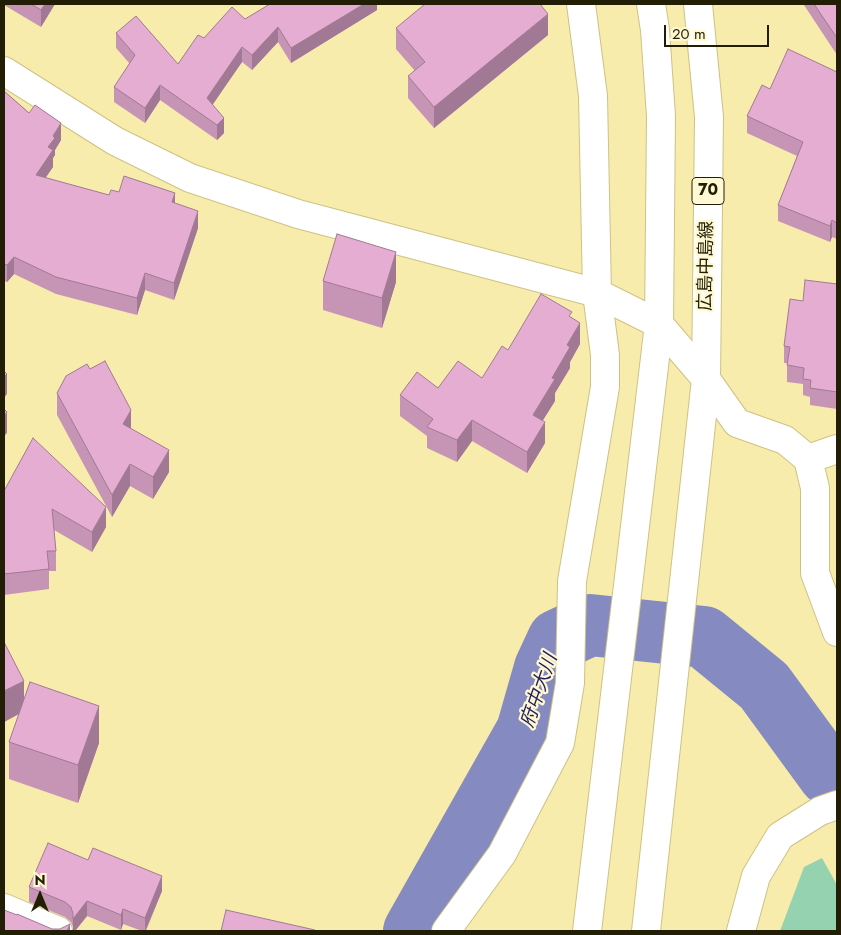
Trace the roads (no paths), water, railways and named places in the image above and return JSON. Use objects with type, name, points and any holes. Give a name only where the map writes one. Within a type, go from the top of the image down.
[{"type":"main road","points":[[446,931],[502,854],[560,743],[570,683],[572,581],[605,387],[605,355],[597,293],[593,96],[581,4]]},
{"type":"main road","points":[[587,931],[659,324],[661,116],[655,30],[651,4]]},
{"type":"main road","name":"広島中島線","points":[[646,931],[706,379],[709,117],[698,4]]},
{"type":"main road","points":[[4,71],[115,141],[190,178],[298,214],[597,293],[659,324],[706,379],[737,423],[785,440],[808,459],[815,488],[815,573],[837,632]]},
{"type":"main road","points":[[808,459],[837,448]]},
{"type":"main road","points":[[741,931],[756,876],[780,836],[820,811],[837,805]]},
{"type":"main road","points":[[4,908],[58,931]]},
{"type":"waterway","name":"府中大川","points":[[414,931],[527,731],[545,668],[558,640],[590,625],[704,637],[764,686],[829,775]]}]
